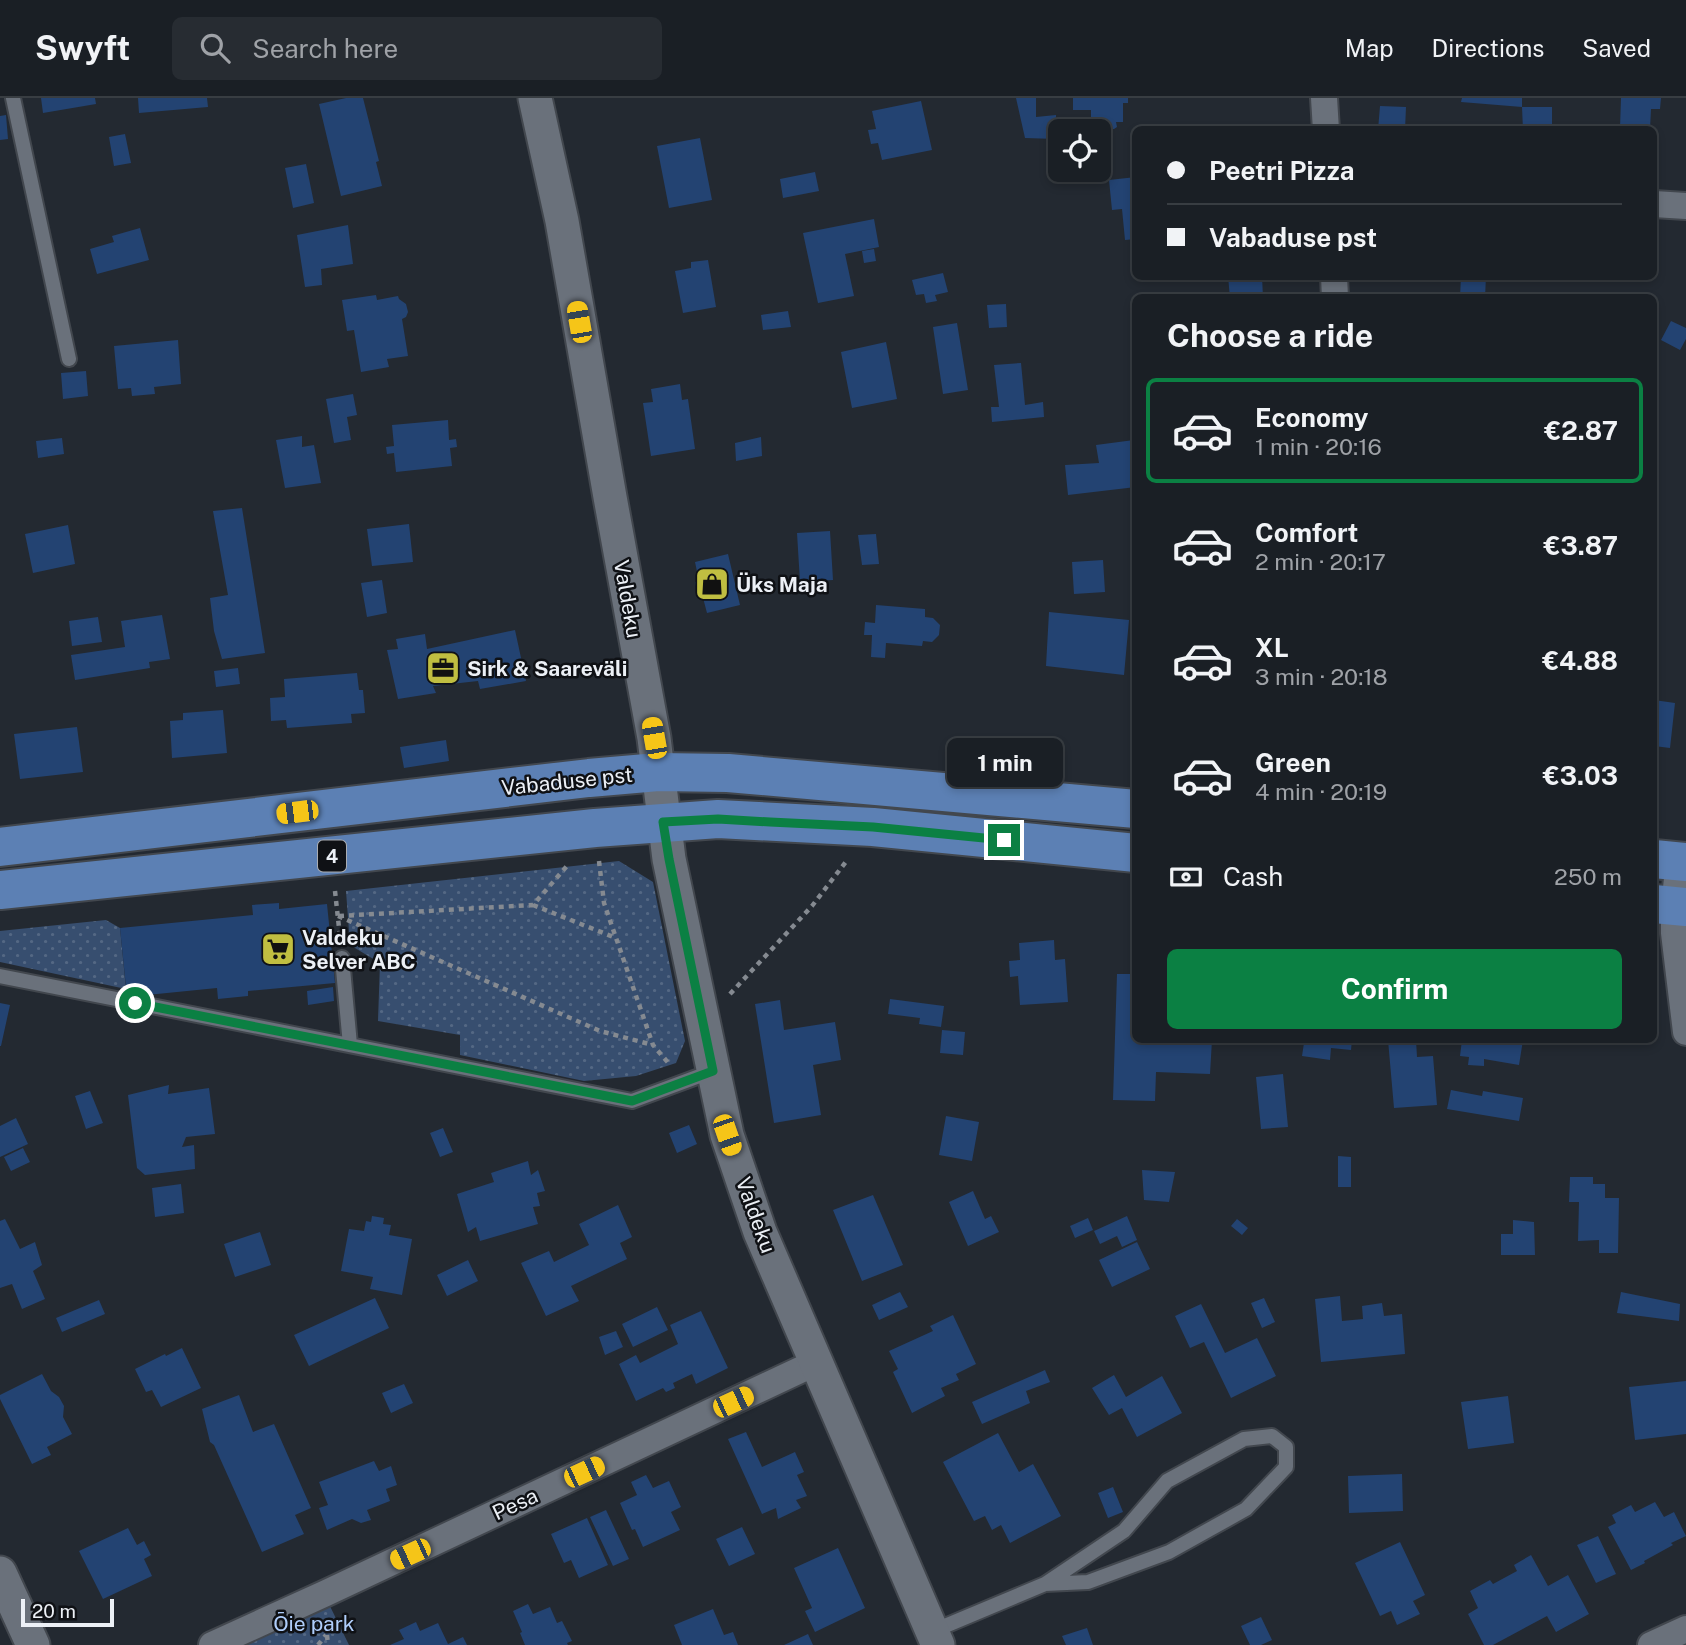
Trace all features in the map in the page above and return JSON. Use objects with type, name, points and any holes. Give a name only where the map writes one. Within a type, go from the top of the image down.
[{"type":"highway","name":"Vabaduse pst","points":[[0,846],[658,772],[728,773],[1132,809]]},
{"type":"highway","name":"4","points":[[0,890],[663,822],[718,819],[873,827],[1132,853]]},
{"type":"street","name":"Valdeku","points":[[535,98],[562,221],[654,738],[663,822],[699,1076],[727,1135],[760,1233],[936,1638]]},
{"type":"street","points":[[1324,98],[1326,126]]},
{"type":"street","points":[[1657,204],[1686,206]]},
{"type":"street","points":[[1673,860],[1671,906],[1686,1032]]},
{"type":"street","name":"Pesa","points":[[212,1645],[817,1362]]},
{"type":"street","points":[[0,1573],[33,1645]]},
{"type":"street","points":[[1651,1645],[1686,1629]]},
{"type":"lane","points":[[13,98],[69,359]]},
{"type":"lane","points":[[342,958],[350,1045]]},
{"type":"lane","points":[[0,976],[632,1101],[699,1076]]},
{"type":"lane","points":[[936,1638],[1045,1584],[1124,1531],[1167,1481],[1244,1439],[1272,1436],[1286,1447],[1286,1467],[1246,1509],[1169,1552],[1088,1583],[1045,1584]]},
{"type":"path","points":[[727,997],[812,906],[854,851]]},
{"type":"path","points":[[598,853],[604,903],[653,1045]]},
{"type":"path","points":[[533,905],[568,865]]},
{"type":"path","points":[[335,891],[342,958]]},
{"type":"path","points":[[338,916],[533,905],[616,938]]},
{"type":"path","points":[[338,916],[600,1031],[653,1045],[699,1076]]},
{"type":"path","points":[[318,1645],[327,1634]]},
{"type":"green space","points":[[619,861],[653,882],[685,1041],[676,1063],[636,1076],[584,1081],[460,1055],[460,1035],[378,1021],[380,963],[350,945],[346,891]]},
{"type":"green space","points":[[106,920],[120,928],[126,989],[0,962],[0,931]]},
{"type":"green space","name":"Õie park","points":[[324,1594],[349,1645],[212,1645]]},
{"type":"building","points":[[41,98],[95,98],[96,104],[43,113]]},
{"type":"building","points":[[138,98],[207,98],[208,107],[139,113]]},
{"type":"building","points":[[346,98],[363,98],[379,161],[376,162],[382,186],[341,196],[319,104]]},
{"type":"building","points":[[1016,98],[1036,98],[1036,117],[1056,115],[1056,119],[1048,119],[1048,139],[1025,138]]},
{"type":"building","points":[[1073,98],[1128,98],[1128,103],[1123,103],[1123,122],[1116,122],[1117,127],[1114,129],[1111,129],[1111,119],[1091,119],[1091,110],[1073,110]]},
{"type":"building","points":[[1462,98],[1522,98],[1522,107],[1461,102]]},
{"type":"building","points":[[1621,98],[1661,98],[1660,109],[1651,109],[1650,126],[1620,126]]},
{"type":"building","points":[[921,101],[932,150],[882,160],[878,143],[871,144],[868,130],[876,129],[872,111]]},
{"type":"building","points":[[1380,106],[1406,107],[1405,126],[1378,126]]},
{"type":"building","points":[[1522,107],[1552,107],[1552,126],[1523,126]]},
{"type":"building","points":[[6,115],[8,139],[0,140],[0,116]]},
{"type":"building","points":[[125,134],[131,163],[114,166],[109,137]]},
{"type":"building","points":[[700,138],[712,200],[669,208],[657,146]]},
{"type":"building","points":[[306,164],[314,203],[293,208],[285,168]]},
{"type":"building","points":[[815,172],[819,191],[783,198],[780,179]]},
{"type":"building","points":[[1132,177],[1132,239],[1125,240],[1122,209],[1112,210],[1109,182]]},
{"type":"building","points":[[874,219],[879,247],[845,254],[854,296],[818,303],[803,233]]},
{"type":"building","points":[[348,225],[353,264],[321,269],[322,285],[305,287],[297,235]]},
{"type":"building","points":[[140,228],[149,260],[97,274],[90,249],[114,242],[112,236]]},
{"type":"building","points":[[874,249],[876,261],[864,263],[862,251]]},
{"type":"building","points":[[708,260],[716,307],[683,313],[675,271],[691,268],[691,262]]},
{"type":"building","points":[[943,273],[948,292],[935,295],[937,301],[926,303],[924,294],[916,295],[912,280]]},
{"type":"building","points":[[1228,280],[1262,280],[1263,294],[1230,294]]},
{"type":"building","points":[[1461,280],[1486,280],[1485,294],[1460,294]]},
{"type":"building","points":[[376,295],[377,300],[398,296],[406,304],[408,312],[402,319],[408,356],[387,359],[389,367],[361,372],[354,330],[347,331],[342,300]]},
{"type":"building","points":[[1006,304],[1007,327],[989,328],[987,305]]},
{"type":"building","points":[[788,311],[791,327],[763,330],[761,315]]},
{"type":"building","points":[[1671,321],[1686,328],[1686,339],[1680,350],[1661,340]]},
{"type":"building","points":[[957,323],[968,390],[943,394],[933,327]]},
{"type":"building","points":[[178,340],[181,384],[154,387],[155,394],[132,396],[131,388],[118,389],[114,346]]},
{"type":"building","points":[[886,342],[897,399],[852,408],[841,352]]},
{"type":"building","points":[[1021,363],[1025,405],[1043,402],[1044,417],[992,422],[991,407],[999,407],[994,365]]},
{"type":"building","points":[[86,371],[88,396],[63,399],[61,373]]},
{"type":"building","points":[[680,384],[682,400],[688,399],[695,449],[651,456],[643,403],[653,402],[651,389]]},
{"type":"building","points":[[353,394],[357,415],[347,417],[351,440],[334,443],[326,399]]},
{"type":"building","points":[[448,420],[449,440],[456,439],[457,447],[450,448],[452,466],[396,472],[394,453],[387,454],[386,447],[394,446],[392,425]]},
{"type":"building","points":[[302,436],[302,447],[314,445],[321,483],[285,488],[276,440]]},
{"type":"building","points":[[761,437],[762,456],[736,461],[735,443]]},
{"type":"building","points":[[62,438],[64,454],[38,458],[36,441]]},
{"type":"building","points":[[1132,440],[1132,487],[1068,495],[1065,465],[1099,463],[1096,445]]},
{"type":"building","points":[[242,508],[265,653],[222,659],[214,631],[210,598],[228,595],[213,511]]},
{"type":"building","points":[[409,524],[413,562],[372,566],[367,529]]},
{"type":"building","points":[[68,525],[75,564],[33,573],[25,534]]},
{"type":"building","points":[[830,531],[833,580],[800,582],[797,533]]},
{"type":"building","points":[[876,534],[879,564],[862,565],[858,535]]},
{"type":"building","points":[[728,554],[740,605],[707,613],[702,594],[698,596],[695,582],[699,581],[695,562]]},
{"type":"building","points":[[1103,560],[1105,592],[1074,594],[1072,562]]},
{"type":"building","points":[[382,580],[387,613],[367,617],[361,583]]},
{"type":"building","points":[[876,605],[925,609],[925,617],[933,618],[940,625],[939,635],[932,642],[923,641],[922,646],[886,643],[885,658],[871,657],[872,635],[864,635],[865,622],[875,623]]},
{"type":"building","points":[[1049,612],[1129,620],[1124,675],[1046,666]]},
{"type":"building","points":[[162,615],[170,659],[149,662],[150,668],[75,680],[71,655],[125,647],[121,621]]},
{"type":"building","points":[[98,617],[102,642],[72,646],[69,621]]},
{"type":"building","points":[[515,630],[526,681],[480,689],[478,681],[433,686],[436,693],[398,699],[387,650],[398,649],[396,639],[425,634],[427,649]]},
{"type":"building","points":[[238,668],[240,684],[216,687],[214,671]]},
{"type":"building","points":[[357,673],[359,690],[363,690],[365,713],[351,714],[352,723],[287,728],[286,720],[271,721],[270,698],[285,697],[284,679]]},
{"type":"building","points":[[1657,700],[1675,703],[1670,748],[1657,746]]},
{"type":"building","points":[[223,710],[227,753],[172,758],[170,721],[183,720],[183,713]]},
{"type":"building","points":[[77,727],[83,772],[20,779],[14,734]]},
{"type":"building","points":[[446,740],[449,761],[404,768],[400,747]]},
{"type":"building","points":[[279,903],[279,909],[327,904],[335,983],[248,991],[248,996],[218,999],[217,988],[127,997],[120,928],[253,915],[252,905]]},
{"type":"building","points":[[1054,940],[1055,960],[1065,959],[1068,1002],[1020,1005],[1018,976],[1010,977],[1009,961],[1020,960],[1019,943]]},
{"type":"building","points":[[1117,974],[1132,974],[1132,1043],[1212,1043],[1210,1074],[1156,1072],[1155,1101],[1113,1100]]},
{"type":"building","points":[[333,987],[334,1001],[308,1005],[307,991]]},
{"type":"building","points":[[890,999],[944,1006],[941,1027],[919,1024],[920,1018],[888,1014]]},
{"type":"building","points":[[780,1000],[784,1030],[835,1022],[841,1060],[813,1065],[821,1115],[774,1123],[755,1004]]},
{"type":"building","points":[[0,1003],[10,1005],[1,1046],[0,1046]]},
{"type":"building","points":[[942,1030],[965,1032],[963,1055],[940,1053]]},
{"type":"building","points":[[1304,1043],[1352,1043],[1351,1050],[1331,1048],[1330,1060],[1302,1056]]},
{"type":"building","points":[[1388,1043],[1416,1043],[1417,1057],[1433,1056],[1437,1105],[1394,1108]]},
{"type":"building","points":[[1462,1043],[1523,1043],[1519,1065],[1484,1059],[1484,1066],[1468,1065],[1469,1057],[1460,1056]]},
{"type":"building","points":[[1283,1074],[1288,1127],[1261,1129],[1256,1077]]},
{"type":"building","points":[[169,1085],[168,1094],[209,1088],[215,1134],[186,1137],[182,1147],[194,1145],[195,1169],[145,1175],[137,1168],[128,1095]]},
{"type":"building","points":[[1451,1090],[1482,1096],[1483,1091],[1523,1098],[1519,1121],[1447,1109]]},
{"type":"building","points":[[90,1091],[103,1123],[86,1129],[75,1096]]},
{"type":"building","points":[[946,1116],[979,1122],[972,1161],[939,1155]]},
{"type":"building","points":[[16,1118],[28,1144],[0,1157],[0,1126]]},
{"type":"building","points":[[689,1125],[697,1144],[677,1153],[669,1133]]},
{"type":"building","points":[[443,1128],[453,1152],[440,1157],[430,1133]]},
{"type":"building","points":[[23,1148],[30,1162],[11,1171],[4,1157]]},
{"type":"building","points":[[1338,1156],[1351,1157],[1351,1187],[1338,1187]]},
{"type":"building","points":[[528,1161],[531,1175],[538,1170],[545,1191],[537,1193],[540,1206],[533,1207],[538,1224],[480,1241],[476,1227],[468,1232],[457,1194],[494,1182],[491,1173]]},
{"type":"building","points":[[1142,1170],[1175,1172],[1169,1202],[1144,1200]]},
{"type":"building","points":[[1570,1177],[1593,1177],[1593,1184],[1605,1184],[1605,1198],[1619,1198],[1618,1253],[1599,1253],[1599,1240],[1578,1241],[1579,1202],[1569,1202]]},
{"type":"building","points":[[181,1184],[184,1213],[155,1217],[152,1188]]},
{"type":"building","points":[[973,1191],[985,1219],[991,1216],[999,1232],[968,1246],[949,1202]]},
{"type":"building","points":[[873,1195],[903,1265],[862,1281],[833,1210]]},
{"type":"building","points":[[618,1205],[632,1237],[620,1243],[627,1259],[571,1286],[579,1301],[546,1316],[521,1263],[549,1251],[554,1262],[589,1245],[579,1224]]},
{"type":"building","points":[[372,1216],[384,1218],[383,1224],[391,1225],[389,1235],[412,1239],[402,1295],[370,1289],[373,1277],[341,1271],[349,1229],[364,1231],[366,1221],[371,1222]]},
{"type":"building","points":[[1127,1216],[1137,1240],[1122,1247],[1117,1236],[1100,1244],[1094,1231]]},
{"type":"building","points":[[1088,1218],[1093,1230],[1075,1238],[1070,1226]]},
{"type":"building","points":[[5,1219],[20,1249],[35,1242],[42,1265],[33,1271],[45,1299],[22,1309],[12,1284],[0,1288],[0,1221]]},
{"type":"building","points":[[1237,1219],[1248,1228],[1242,1235],[1231,1226]]},
{"type":"building","points":[[1513,1220],[1534,1222],[1535,1255],[1501,1255],[1501,1234],[1513,1234]]},
{"type":"building","points":[[260,1232],[271,1265],[235,1277],[224,1244]]},
{"type":"building","points":[[1137,1242],[1150,1269],[1112,1287],[1099,1260]]},
{"type":"building","points":[[468,1260],[478,1281],[447,1296],[437,1275]]},
{"type":"building","points":[[900,1292],[908,1307],[879,1320],[872,1305]]},
{"type":"building","points":[[1621,1292],[1680,1304],[1679,1321],[1617,1313]]},
{"type":"building","points":[[1340,1296],[1342,1321],[1363,1319],[1362,1306],[1382,1303],[1384,1316],[1402,1314],[1405,1354],[1321,1362],[1315,1299]]},
{"type":"building","points":[[375,1298],[389,1328],[309,1366],[294,1335]]},
{"type":"building","points":[[1264,1298],[1275,1322],[1262,1328],[1251,1303]]},
{"type":"building","points":[[99,1300],[105,1314],[62,1332],[56,1318]]},
{"type":"building","points":[[1201,1304],[1225,1353],[1257,1338],[1276,1376],[1231,1398],[1204,1342],[1190,1348],[1175,1316]]},
{"type":"building","points":[[657,1307],[668,1330],[633,1347],[622,1324]]},
{"type":"building","points":[[701,1311],[728,1368],[696,1384],[692,1374],[673,1383],[675,1388],[666,1392],[663,1388],[636,1401],[619,1364],[636,1355],[640,1363],[678,1344],[670,1325]]},
{"type":"building","points":[[953,1315],[976,1364],[956,1374],[959,1380],[941,1388],[945,1396],[912,1413],[893,1372],[898,1369],[889,1351],[933,1331],[930,1326]]},
{"type":"building","points":[[616,1331],[623,1347],[605,1355],[599,1337]]},
{"type":"building","points":[[182,1348],[201,1388],[161,1407],[152,1390],[146,1392],[135,1369]]},
{"type":"building","points":[[1045,1370],[1050,1382],[1026,1391],[1030,1403],[982,1424],[972,1402]]},
{"type":"building","points":[[42,1374],[51,1391],[59,1397],[64,1406],[63,1417],[72,1434],[47,1447],[51,1455],[32,1464],[0,1395]]},
{"type":"building","points":[[1114,1375],[1126,1397],[1162,1376],[1182,1413],[1137,1437],[1122,1408],[1109,1415],[1092,1388]]},
{"type":"building","points":[[1686,1381],[1686,1434],[1635,1440],[1629,1387]]},
{"type":"building","points":[[404,1384],[413,1403],[391,1413],[382,1393]]},
{"type":"building","points":[[239,1395],[253,1432],[274,1424],[311,1508],[295,1515],[304,1534],[262,1552],[214,1445],[210,1442],[202,1409]]},
{"type":"building","points":[[1508,1396],[1514,1443],[1468,1449],[1461,1402]]},
{"type":"building","points":[[746,1432],[762,1467],[795,1452],[804,1472],[797,1475],[807,1496],[796,1500],[801,1508],[778,1519],[776,1508],[762,1514],[728,1439]]},
{"type":"building","points":[[998,1433],[1019,1472],[1033,1464],[1061,1516],[1010,1543],[1001,1525],[992,1530],[985,1516],[974,1521],[943,1462]]},
{"type":"building","points":[[374,1461],[379,1471],[391,1466],[397,1485],[386,1489],[390,1501],[367,1510],[371,1520],[361,1523],[352,1519],[327,1530],[319,1508],[328,1505],[319,1482]]},
{"type":"building","points":[[1402,1474],[1403,1511],[1349,1513],[1348,1476]]},
{"type":"building","points":[[646,1475],[653,1488],[669,1481],[681,1507],[671,1512],[680,1530],[643,1547],[620,1503],[637,1495],[631,1482]]},
{"type":"building","points":[[1113,1487],[1123,1512],[1108,1518],[1098,1493]]},
{"type":"building","points":[[1655,1502],[1664,1517],[1674,1512],[1686,1536],[1631,1570],[1608,1527],[1616,1523],[1612,1515],[1631,1505],[1635,1512]]},
{"type":"building","points":[[606,1510],[629,1559],[613,1566],[590,1517]]},
{"type":"building","points":[[587,1518],[608,1565],[579,1578],[571,1560],[564,1563],[551,1534]]},
{"type":"building","points":[[742,1527],[755,1554],[729,1566],[716,1539]]},
{"type":"building","points":[[128,1528],[137,1545],[144,1541],[151,1555],[144,1559],[152,1576],[103,1599],[79,1551]]},
{"type":"building","points":[[1598,1536],[1616,1574],[1596,1583],[1577,1545]]},
{"type":"building","points":[[1400,1542],[1425,1595],[1413,1601],[1420,1614],[1397,1625],[1391,1611],[1380,1616],[1355,1563]]},
{"type":"building","points":[[838,1548],[865,1608],[815,1632],[805,1611],[812,1608],[794,1568]]},
{"type":"building","points":[[1531,1555],[1548,1586],[1568,1575],[1589,1614],[1556,1632],[1547,1616],[1493,1645],[1484,1645],[1468,1614],[1478,1608],[1470,1591],[1490,1580],[1493,1584],[1517,1571],[1514,1565]]},
{"type":"building","points":[[528,1604],[533,1614],[550,1607],[557,1623],[562,1621],[572,1641],[567,1643],[568,1645],[525,1645],[513,1611]]},
{"type":"building","points":[[713,1609],[724,1635],[733,1632],[738,1645],[682,1645],[674,1625]]},
{"type":"building","points":[[1261,1617],[1272,1640],[1261,1645],[1250,1645],[1241,1626]]},
{"type":"building","points":[[416,1622],[420,1631],[438,1623],[448,1644],[463,1637],[467,1645],[390,1645],[404,1639],[399,1630]]},
{"type":"building","points":[[1087,1628],[1093,1645],[1066,1645],[1062,1636]]},
{"type":"building","points":[[808,1634],[813,1645],[784,1645]]},
{"type":"place","name":"Üks Maja","points":[[712,584]]},
{"type":"place","name":"Sirk & Saareväli","points":[[443,668]]},
{"type":"place","name":"Valdeku Selver ABC","points":[[278,949]]},
{"type":"route","points":[[135,1003],[632,1101],[713,1071],[663,822],[718,819],[873,827],[1004,840]]}]
